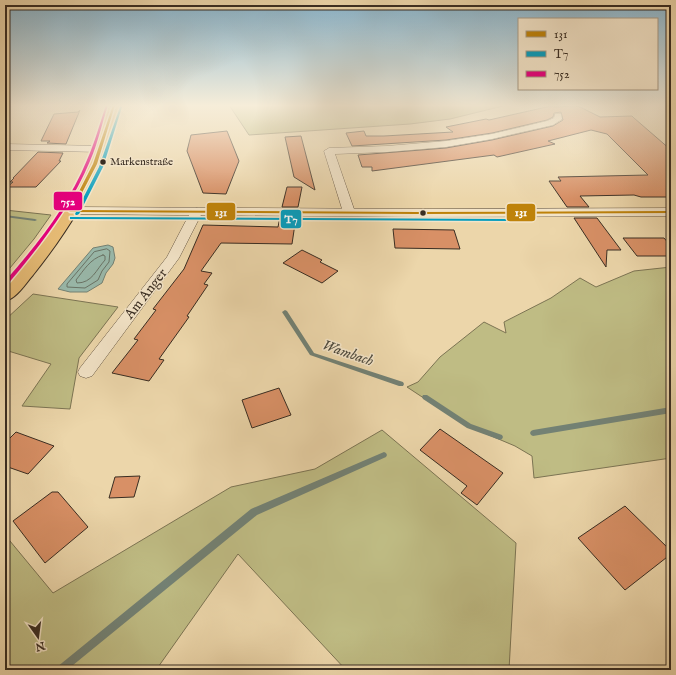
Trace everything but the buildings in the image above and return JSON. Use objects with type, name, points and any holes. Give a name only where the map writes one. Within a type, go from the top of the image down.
[{"type":"main road","points":[[5,295],[27,270],[71,211],[95,164],[105,136]]},
{"type":"street","points":[[349,212],[329,151],[411,148],[464,142],[489,136]]},
{"type":"street","points":[[5,147],[101,149]]},
{"type":"street","points":[[71,211],[531,213],[671,212]]},
{"type":"street","name":"Am Anger","points":[[86,372],[173,258],[197,211]]},
{"type":"shaded area","points":[[5,210],[51,215],[34,239],[5,274]]},
{"type":"shaded area","points":[[671,267],[671,458],[534,478],[532,456],[515,446],[463,424],[407,387],[418,382],[440,357],[484,322],[506,333],[504,322],[551,298],[580,278],[596,287],[634,271]]},
{"type":"shaded area","points":[[33,294],[118,307],[79,358],[70,409],[22,406],[51,364],[5,350],[5,320]]},
{"type":"shaded area","points":[[382,430],[516,543],[509,670],[346,670],[238,554],[156,670],[5,670],[5,535],[53,593],[231,487],[315,469]]},
{"type":"water","points":[[108,245],[113,247],[115,258],[102,283],[87,292],[70,292],[58,289],[93,248]]},
{"type":"waterway","name":"Wambach","points":[[5,216],[35,220]]},
{"type":"waterway","name":"Wambach","points":[[285,312],[312,354],[401,384]]},
{"type":"waterway","name":"Wambach","points":[[425,397],[469,426],[500,437]]},
{"type":"waterway","name":"Wambach","points":[[533,433],[671,410]]},
{"type":"waterway","points":[[60,670],[254,512],[384,455]]},
{"type":"transit line","name":"752","points":[[5,284],[41,241],[72,194],[89,160],[97,136]]},
{"type":"transit line","name":"131","points":[[71,211],[95,164],[104,136]]},
{"type":"transit line","name":"T7","points":[[77,214],[101,167],[111,136]]},
{"type":"transit line","name":"131","points":[[71,211],[416,213],[671,212]]},
{"type":"transit line","name":"T7","points":[[71,218],[511,220]]},
{"type":"place","name":"Markenstraße","points":[[103,162]]}]
